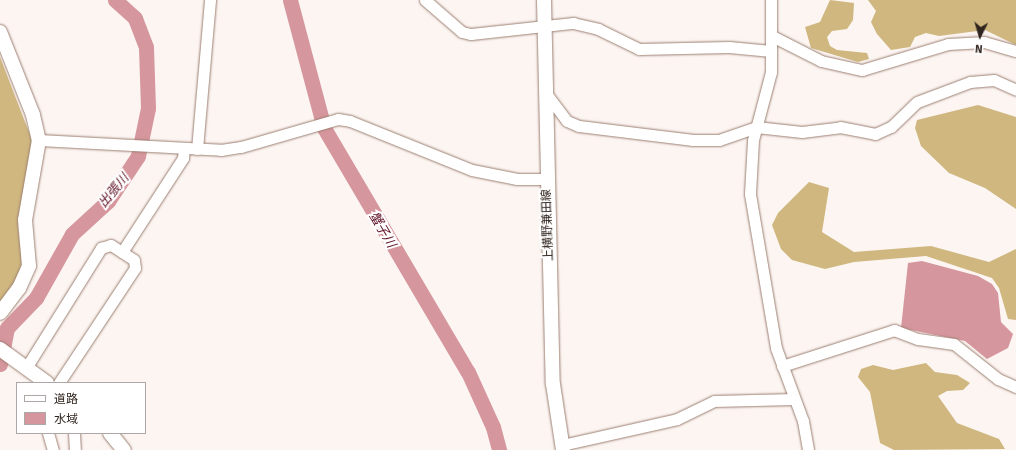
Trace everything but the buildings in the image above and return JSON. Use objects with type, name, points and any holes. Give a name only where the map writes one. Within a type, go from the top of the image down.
[{"type":"main road","name":"上横野兼田線","points":[[544,0],[553,384],[563,448]]},
{"type":"main road","points":[[0,32],[34,115],[39,140],[25,220],[29,266],[19,288],[0,313]]},
{"type":"main road","points":[[4,352],[45,382]]},
{"type":"main road","points":[[111,434],[124,450]]},
{"type":"street","points":[[197,149],[210,0]]},
{"type":"street","points":[[425,0],[462,32],[471,34],[544,24],[586,25],[639,49],[729,47],[771,51]]},
{"type":"street","points":[[771,0],[772,36],[770,82],[756,127],[750,194],[768,309],[782,366],[794,399],[808,450]]},
{"type":"street","points":[[772,36],[820,61],[862,70],[948,44],[984,42],[1016,51]]},
{"type":"street","points":[[545,92],[567,121],[579,126],[693,140],[719,140],[756,127],[802,132],[840,127],[875,134],[891,127],[917,102],[970,82],[994,80],[1016,90]]},
{"type":"street","points":[[39,140],[197,149],[241,147],[316,124],[350,121],[472,170],[517,179],[547,179]]},
{"type":"street","points":[[122,252],[182,158],[184,148]]},
{"type":"street","points":[[26,368],[101,248],[111,245],[134,260],[135,268],[60,382]]},
{"type":"street","points":[[782,366],[894,330],[918,339],[954,344],[998,379],[1016,387]]},
{"type":"street","points":[[563,448],[677,419],[714,402],[794,399]]},
{"type":"street","points":[[48,434],[53,450]]},
{"type":"street","points":[[74,434],[75,450]]},
{"type":"shaded area","points":[[830,0],[854,3],[853,20],[847,29],[832,31],[827,37],[830,46],[837,50],[867,53],[869,59],[858,62],[811,48],[805,27],[820,22]]},
{"type":"shaded area","points":[[868,0],[1016,0],[1016,45],[985,30],[939,36],[926,33],[915,37],[910,47],[891,50],[877,34],[871,22],[876,11]]},
{"type":"shaded area","points":[[0,57],[32,140],[31,162],[18,226],[22,264],[14,288],[0,304]]},
{"type":"shaded area","points":[[978,105],[1016,117],[1016,209],[985,188],[949,173],[921,146],[915,128],[917,120]]},
{"type":"shaded area","points":[[809,182],[829,188],[822,232],[854,252],[931,246],[989,262],[1016,249],[1016,320],[1008,319],[999,288],[992,278],[926,256],[854,262],[825,269],[792,260],[781,249],[772,225],[778,213]]},
{"type":"shaded area","points":[[926,363],[935,372],[957,375],[970,383],[963,390],[947,391],[938,396],[957,423],[999,439],[1005,449],[894,450],[880,443],[870,392],[858,377],[861,369],[873,365],[893,370]]},
{"type":"water","points":[[922,261],[978,276],[992,284],[998,293],[1001,322],[1013,334],[1008,348],[987,359],[965,341],[901,328],[908,263]]},
{"type":"waterway","name":"出張川","points":[[0,364],[7,328],[36,298],[72,234],[108,201],[138,156],[148,108],[146,47],[135,18],[115,0]]},
{"type":"waterway","name":"蟹子川","points":[[290,0],[324,128],[468,372],[493,427],[499,450]]}]
